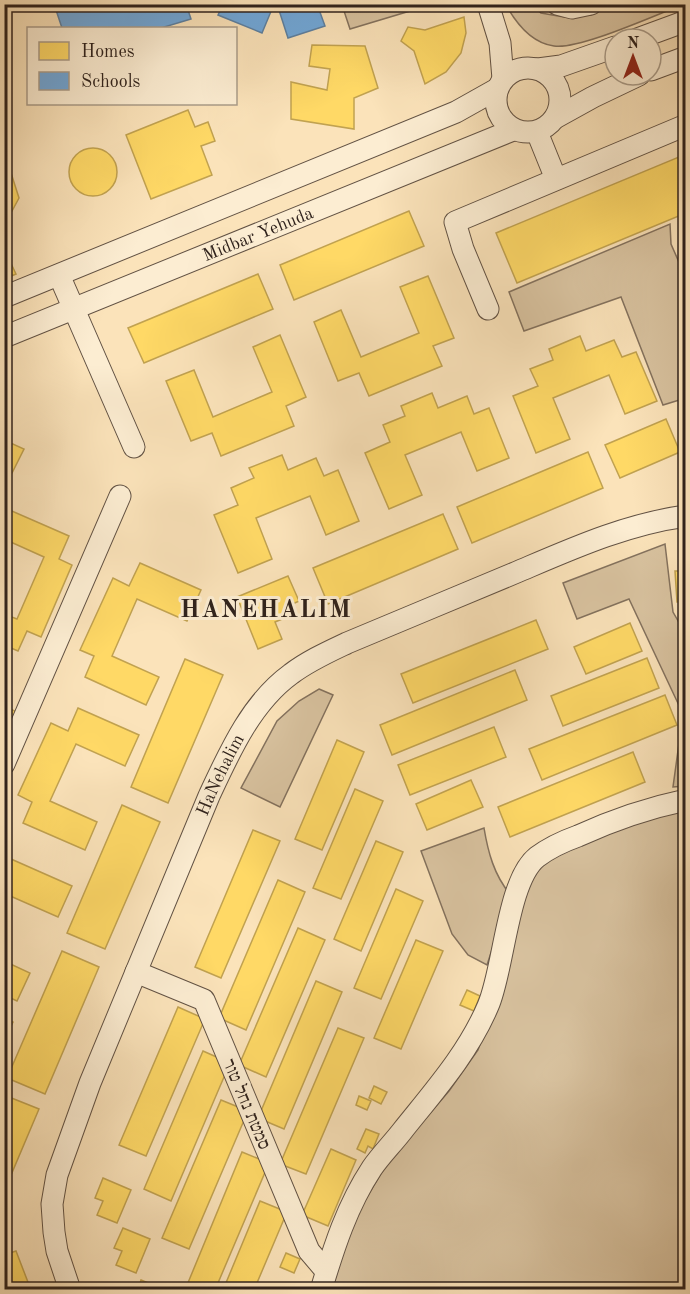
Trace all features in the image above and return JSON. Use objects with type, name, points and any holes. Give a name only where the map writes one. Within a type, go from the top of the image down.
[{"type":"street","points":[[488,4],[502,59],[500,84],[495,100],[498,113],[504,123],[513,130],[524,133],[537,132],[555,118],[614,87]]},
{"type":"street","points":[[557,4],[572,8],[591,4]]},
{"type":"street","points":[[663,30],[686,21]]},
{"type":"street","points":[[496,30],[533,69],[548,75],[556,84],[560,94],[560,105],[555,118]]},
{"type":"street","points":[[500,84],[511,72],[522,68],[561,66],[603,51]]},
{"type":"street","points":[[663,66],[686,57]]},
{"type":"street","name":"Midbar Yehuda","points":[[4,297],[446,116],[500,84]]},
{"type":"street","points":[[488,309],[463,249],[455,222],[686,125]]},
{"type":"street","name":"Midbar Yehuda","points":[[4,337],[513,130]]},
{"type":"street","points":[[537,132],[556,179]]},
{"type":"street","points":[[60,275],[134,447]]},
{"type":"street","points":[[4,764],[120,496]]},
{"type":"street","name":"HaNehalim","points":[[70,1290],[57,1251],[54,1232],[52,1204],[57,1175],[90,1083],[226,760],[242,731],[266,696],[289,675],[313,659],[347,643],[584,544],[667,518],[686,516]]},
{"type":"street","points":[[323,1280],[338,1235],[356,1194],[373,1166],[434,1093],[472,1041],[490,1004],[521,878],[536,857],[611,821],[650,807],[686,800]]},
{"type":"street","name":"סמטת נחל טור","points":[[136,972],[204,1000],[323,1280]]},
{"type":"shaded area","points":[[342,4],[430,5],[350,29]]},
{"type":"shaded area","points":[[506,5],[531,5],[541,13],[564,17],[591,15],[612,5],[682,5],[625,27],[603,27],[603,35],[566,46],[554,46],[538,41],[514,19]]},
{"type":"shaded area","points":[[670,224],[671,244],[685,276],[686,398],[663,405],[621,297],[524,331],[509,292]]},
{"type":"shaded area","points":[[665,544],[673,612],[685,633],[685,786],[673,787],[683,714],[629,599],[577,619],[563,583]]},
{"type":"shaded area","points":[[319,689],[333,695],[280,807],[241,788],[277,721],[299,701]]},
{"type":"shaded area","points":[[685,810],[685,1289],[328,1290],[346,1238],[388,1162],[449,1091],[478,1050],[493,1009],[529,878],[549,860],[588,841],[645,820]]},
{"type":"shaded area","points":[[484,828],[493,863],[510,894],[487,965],[468,955],[452,934],[421,851]]},
{"type":"building: Homes","points":[[464,17],[466,33],[461,53],[446,72],[425,84],[414,51],[401,41],[408,27],[425,30]]},
{"type":"building: Homes","points":[[312,45],[365,46],[378,88],[354,98],[354,129],[291,119],[291,82],[327,90],[330,69],[309,66]]},
{"type":"building: Homes","points":[[188,110],[195,127],[208,122],[215,141],[201,146],[212,175],[151,199],[126,135]]},
{"type":"building: Homes","points":[[88,148],[98,148],[113,158],[117,172],[116,181],[107,192],[98,196],[88,196],[73,186],[69,177],[69,167],[79,152]]},
{"type":"building: Homes","points":[[4,151],[19,198],[4,226]]},
{"type":"building: Homes","points":[[686,154],[686,213],[517,283],[496,233]]},
{"type":"building: Homes","points":[[409,211],[424,246],[294,300],[280,265]]},
{"type":"building: Homes","points":[[7,255],[16,274],[4,279],[4,257]]},
{"type":"building: Homes","points":[[258,274],[273,309],[144,363],[128,328]]},
{"type":"building: Homes","points":[[428,276],[454,338],[433,346],[442,366],[369,396],[359,373],[338,381],[314,322],[341,310],[361,357],[419,333],[400,287]]},
{"type":"building: Homes","points":[[280,335],[306,397],[286,406],[294,426],[221,456],[212,433],[191,441],[166,381],[194,370],[213,417],[272,392],[253,347]]},
{"type":"building: Homes","points":[[580,336],[586,351],[614,340],[622,357],[636,352],[657,401],[625,414],[609,375],[553,398],[570,439],[536,453],[513,396],[538,386],[530,369],[553,360],[549,349]]},
{"type":"building: Homes","points":[[432,393],[438,408],[467,396],[474,414],[489,408],[509,458],[477,471],[461,432],[405,455],[422,495],[389,509],[365,453],[390,442],[383,425],[405,416],[401,406]]},
{"type":"building: Homes","points":[[666,419],[680,452],[620,478],[605,445]]},
{"type":"building: Homes","points":[[4,440],[24,449],[6,485],[4,484]]},
{"type":"building: Homes","points":[[588,452],[603,488],[472,543],[457,507]]},
{"type":"building: Homes","points":[[282,455],[288,470],[316,458],[324,476],[338,470],[359,521],[326,535],[310,496],[256,518],[272,559],[238,573],[214,515],[238,505],[231,488],[254,478],[249,468]]},
{"type":"building: Homes","points":[[5,508],[69,536],[59,559],[72,565],[41,637],[27,631],[18,651],[4,645],[4,614],[17,619],[44,557],[4,539]]},
{"type":"building: Homes","points":[[443,514],[458,549],[328,604],[313,568]]},
{"type":"building: Homes","points":[[140,563],[201,590],[187,621],[137,599],[112,656],[159,677],[146,705],[85,677],[94,656],[80,650],[113,578],[129,586]]},
{"type":"building: Homes","points":[[675,571],[686,571],[686,601],[677,602]]},
{"type":"building: Homes","points":[[288,576],[299,601],[288,606],[292,615],[275,622],[282,639],[258,649],[237,597]]},
{"type":"building: Homes","points":[[536,620],[548,649],[413,703],[401,674]]},
{"type":"building: Homes","points":[[630,623],[642,651],[586,674],[574,647]]},
{"type":"building: Homes","points":[[647,658],[659,688],[563,726],[551,696]]},
{"type":"building: Homes","points":[[185,659],[223,675],[168,803],[131,787]]},
{"type":"building: Homes","points":[[515,670],[527,700],[392,755],[380,725]]},
{"type":"building: Homes","points":[[665,695],[677,725],[542,780],[529,749]]},
{"type":"building: Homes","points":[[4,706],[17,712],[4,739]]},
{"type":"building: Homes","points":[[78,708],[139,735],[125,766],[76,744],[50,801],[97,822],[85,850],[23,823],[32,802],[18,795],[51,723],[68,731]]},
{"type":"building: Homes","points":[[494,727],[506,757],[410,795],[398,765]]},
{"type":"building: Homes","points":[[337,740],[364,752],[322,850],[295,839]]},
{"type":"building: Homes","points":[[633,752],[645,782],[510,837],[498,807]]},
{"type":"building: Homes","points":[[471,780],[483,807],[427,830],[416,804]]},
{"type":"building: Homes","points":[[355,789],[383,801],[341,899],[313,888]]},
{"type":"building: Homes","points":[[122,805],[160,822],[105,949],[67,933]]},
{"type":"building: Homes","points":[[253,830],[280,841],[221,978],[195,967]]},
{"type":"building: Homes","points":[[376,841],[403,852],[361,951],[334,939]]},
{"type":"building: Homes","points":[[11,859],[72,886],[58,917],[8,895],[4,903],[4,872]]},
{"type":"building: Homes","points":[[278,880],[305,892],[246,1030],[219,1018]]},
{"type":"building: Homes","points":[[396,889],[423,901],[381,999],[354,988]]},
{"type":"building: Homes","points":[[298,928],[325,940],[266,1077],[239,1065]]},
{"type":"building: Homes","points":[[416,940],[443,951],[401,1049],[374,1038]]},
{"type":"building: Homes","points":[[62,951],[99,967],[45,1094],[7,1078]]},
{"type":"building: Homes","points":[[4,961],[30,973],[17,1001],[4,995]]},
{"type":"building: Homes","points":[[316,981],[342,992],[284,1129],[258,1118]]},
{"type":"building: Homes","points":[[467,990],[480,996],[474,1011],[460,1005]]},
{"type":"building: Homes","points":[[178,1007],[205,1019],[146,1156],[119,1145]]},
{"type":"building: Homes","points":[[4,1018],[13,1022],[4,1041]]},
{"type":"building: Homes","points":[[338,1028],[364,1038],[306,1174],[280,1164]]},
{"type":"building: Homes","points":[[203,1051],[230,1063],[171,1201],[144,1189]]},
{"type":"building: Homes","points":[[374,1086],[387,1092],[381,1104],[369,1098]]},
{"type":"building: Homes","points":[[4,1095],[39,1109],[11,1175],[4,1173]]},
{"type":"building: Homes","points":[[359,1096],[371,1101],[367,1110],[356,1105]]},
{"type":"building: Homes","points":[[221,1100],[248,1111],[189,1249],[162,1238]]},
{"type":"building: Homes","points":[[366,1129],[379,1134],[373,1149],[368,1146],[365,1153],[357,1149]]},
{"type":"building: Homes","points":[[331,1149],[356,1160],[328,1226],[302,1215]]},
{"type":"building: Homes","points":[[242,1152],[269,1163],[215,1290],[185,1290]]},
{"type":"building: Homes","points":[[103,1178],[131,1190],[117,1223],[97,1215],[103,1201],[95,1198]]},
{"type":"building: Homes","points":[[260,1201],[287,1212],[254,1290],[223,1290]]},
{"type":"building: Homes","points":[[123,1228],[150,1239],[136,1273],[116,1265],[122,1251],[114,1248]]},
{"type":"building: Homes","points":[[16,1251],[31,1290],[4,1290],[4,1255]]},
{"type":"building: Homes","points":[[286,1253],[300,1259],[294,1273],[280,1267]]},
{"type":"building: Homes","points":[[141,1280],[165,1290],[138,1290]]},
{"type":"building: Schools","points":[[73,4],[186,4],[191,19],[164,27],[62,27],[56,10]]},
{"type":"building: Schools","points":[[223,4],[261,4],[272,9],[262,33],[218,15]]},
{"type":"building: Schools","points":[[277,4],[317,4],[325,26],[288,38]]},
{"type":"district","name":"HANEHALIM","points":[[266,609]]}]
